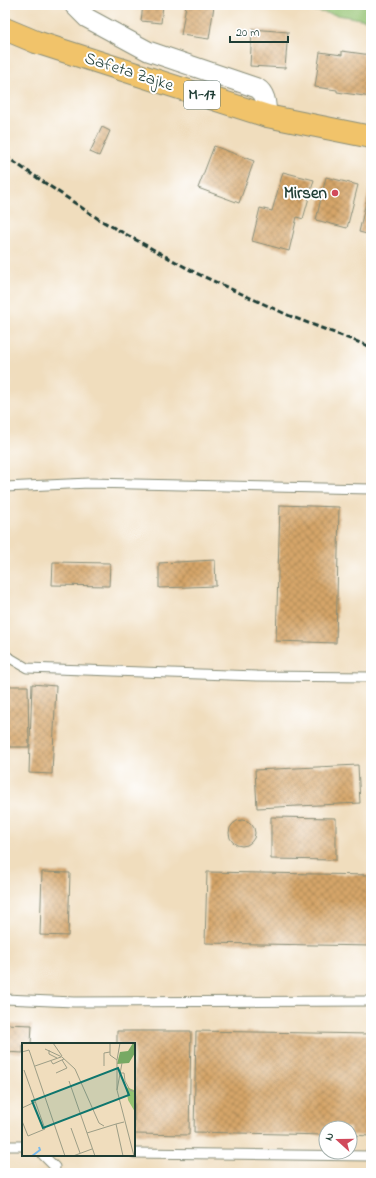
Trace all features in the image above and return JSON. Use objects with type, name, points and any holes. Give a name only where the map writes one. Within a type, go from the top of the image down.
[{"type":"main road","name":"Safeta Zajke","points":[[5,29],[36,42],[267,116],[371,137]]},
{"type":"street","points":[[74,5],[87,18],[148,51],[257,88],[262,91],[265,97],[267,116]]},
{"type":"lane","points":[[5,487],[90,483],[371,489]]},
{"type":"lane","points":[[5,655],[27,668],[257,676],[371,677]]},
{"type":"lane","points":[[5,1000],[74,1002],[371,1001]]},
{"type":"lane","points":[[5,1146],[22,1146]]},
{"type":"lane","points":[[135,1153],[371,1156]]},
{"type":"lane","points":[[44,1156],[55,1167],[54,1173]]},
{"type":"green space","points":[[282,5],[371,5],[371,21]]},
{"type":"building","points":[[143,5],[163,5],[161,23],[141,21]]},
{"type":"building","points":[[186,5],[214,6],[209,39],[181,35]]},
{"type":"building","points":[[252,29],[288,32],[285,68],[250,66]]},
{"type":"building","points":[[342,51],[371,55],[371,97],[315,87],[320,52],[342,55]]},
{"type":"building","points":[[102,127],[110,131],[99,156],[90,152]]},
{"type":"building","points":[[214,146],[254,161],[239,203],[198,188]]},
{"type":"building","points":[[283,172],[314,180],[303,219],[297,217],[289,251],[252,241],[260,208],[272,211]]},
{"type":"building","points":[[326,177],[358,185],[347,228],[316,220]]},
{"type":"building","points":[[369,190],[371,190],[371,235],[359,232]]},
{"type":"building","points":[[280,505],[339,507],[336,643],[276,641]]},
{"type":"building","points":[[215,560],[216,586],[159,588],[159,563]]},
{"type":"building","points":[[53,562],[110,563],[109,586],[52,585]]},
{"type":"building","points":[[32,684],[56,686],[52,774],[29,773]]},
{"type":"building","points":[[5,686],[28,686],[29,747],[5,747]]},
{"type":"building","points":[[358,765],[360,803],[257,808],[255,770]]},
{"type":"building","points":[[271,817],[336,818],[336,860],[271,859]]},
{"type":"building","points":[[242,820],[251,824],[255,833],[251,842],[242,846],[233,842],[229,833],[233,824]]},
{"type":"building","points":[[42,872],[70,873],[68,936],[40,935]]},
{"type":"building","points":[[207,872],[371,875],[371,946],[205,943]]},
{"type":"building","points":[[5,1024],[32,1025],[31,1043],[22,1043],[22,1053],[5,1052]]},
{"type":"building","points":[[117,1031],[191,1031],[189,1135],[135,1134],[135,1043],[117,1043]]},
{"type":"building","points":[[196,1031],[371,1034],[371,1136],[358,1135],[358,1120],[318,1120],[318,1135],[194,1132]]},
{"type":"railway","points":[[5,156],[100,220],[194,272],[290,316],[371,347]]},
{"type":"place","name":"Mirsen","points":[[335,193]]}]
